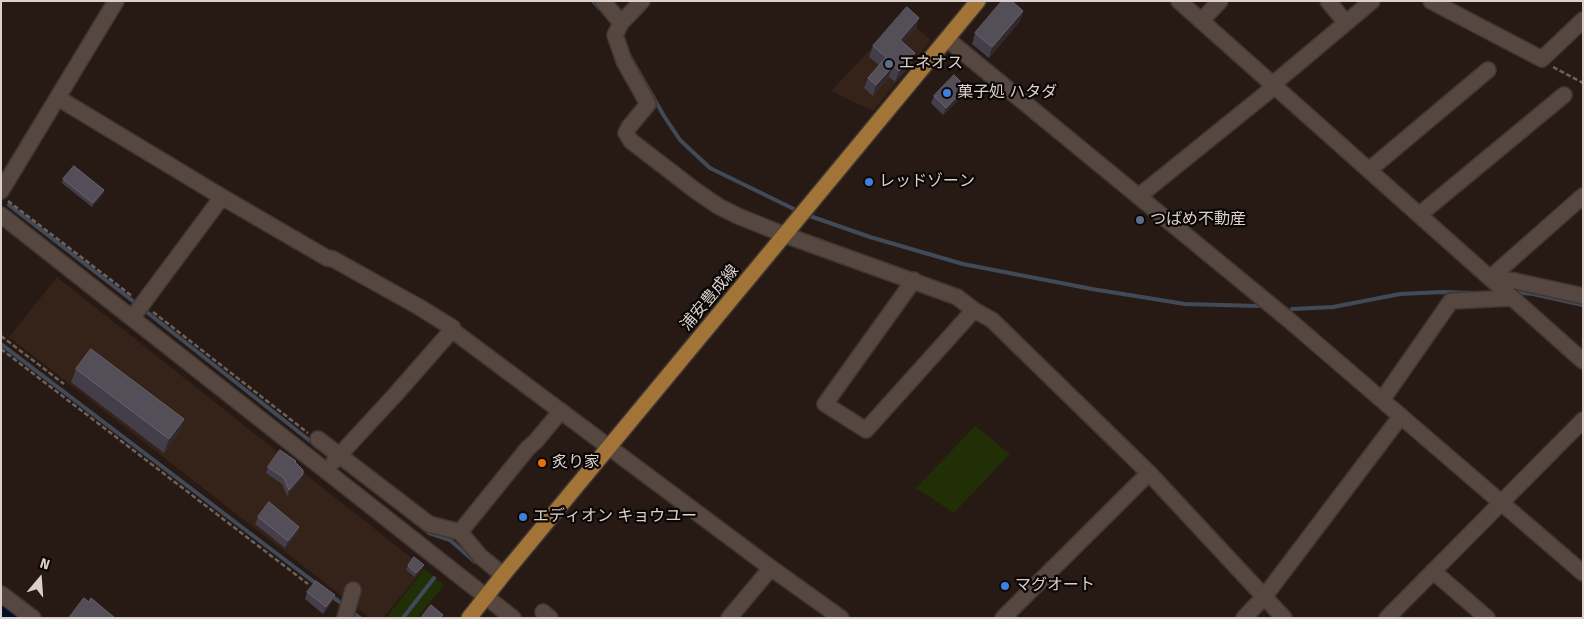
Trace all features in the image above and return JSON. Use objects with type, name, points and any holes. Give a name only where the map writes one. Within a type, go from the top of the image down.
[{"type":"main road","name":"浦安豊成線","points":[[469,618],[978,1]]},
{"type":"street","points":[[1,191],[116,1]]},
{"type":"street","points":[[603,1],[618,27],[618,48],[648,104],[626,133],[631,141],[696,192],[718,206],[785,235],[957,296],[974,310],[992,320],[1149,473],[1284,618]]},
{"type":"street","points":[[618,27],[642,1]]},
{"type":"street","points":[[1179,1],[1583,361]]},
{"type":"street","points":[[1201,21],[1220,1]]},
{"type":"street","points":[[1328,1],[1346,23]]},
{"type":"street","points":[[1139,196],[1269,91],[1272,85],[1372,1]]},
{"type":"street","points":[[1431,1],[1542,59],[1583,20]]},
{"type":"street","points":[[947,39],[1289,320],[1583,573]]},
{"type":"street","points":[[1369,170],[1488,70]]},
{"type":"street","points":[[1419,214],[1564,96]]},
{"type":"street","points":[[58,98],[222,197],[453,328],[452,330],[560,411],[841,618]]},
{"type":"street","points":[[1490,278],[1583,196]]},
{"type":"street","points":[[139,310],[222,197]]},
{"type":"street","points":[[1,215],[139,310],[325,470],[513,618]]},
{"type":"street","points":[[1490,278],[1515,280],[1583,296]]},
{"type":"street","points":[[914,280],[825,404],[866,430],[974,310]]},
{"type":"street","points":[[1382,400],[1451,302],[1512,298]]},
{"type":"street","points":[[325,470],[452,330]]},
{"type":"street","points":[[460,532],[560,411]]},
{"type":"street","points":[[1244,618],[1264,597],[1401,416]]},
{"type":"street","points":[[1387,618],[1583,420]]},
{"type":"street","points":[[318,439],[429,524],[460,532],[480,556],[503,575]]},
{"type":"street","points":[[1003,618],[1149,473]]},
{"type":"street","points":[[729,618],[771,568]]},
{"type":"street","points":[[1433,571],[1487,618]]},
{"type":"street","points":[[1,594],[33,618]]},
{"type":"path","points":[[1542,59],[1546,64],[1583,83]]},
{"type":"path","points":[[1,195],[139,310],[195,346],[318,439]]},
{"type":"path","points":[[1,336],[64,384]]},
{"type":"path","points":[[1,349],[308,584]]},
{"type":"shaded area","points":[[902,16],[931,40],[873,111],[831,91]]},
{"type":"shaded area","points":[[57,277],[424,568],[383,618],[370,618],[9,337]]},
{"type":"green space","points":[[975,426],[1010,454],[954,513],[916,488]]},
{"type":"green space","points":[[424,569],[444,585],[417,618],[386,618]]},
{"type":"building","points":[[1002,1],[1012,1],[1023,11],[992,47],[975,33]]},
{"type":"building","points":[[907,7],[919,18],[900,40],[915,53],[899,71],[893,66],[876,85],[868,78],[886,57],[873,46]]},
{"type":"building","points":[[954,75],[966,87],[946,108],[934,96]]},
{"type":"building","points":[[74,166],[104,190],[93,203],[63,179]]},
{"type":"building","points":[[91,349],[184,419],[169,439],[76,369]]},
{"type":"building","points":[[280,450],[296,461],[303,470],[303,474],[289,490],[284,478],[268,467]]},
{"type":"building","points":[[269,502],[299,527],[288,541],[258,517]]},
{"type":"building","points":[[414,557],[424,565],[416,573],[408,566]]},
{"type":"building","points":[[316,581],[335,595],[326,607],[307,592]]},
{"type":"building","points":[[84,598],[89,602],[91,598],[115,618],[69,618]]},
{"type":"building","points":[[431,605],[443,615],[440,618],[421,618]]},
{"type":"waterway","points":[[593,1],[600,9]]},
{"type":"waterway","points":[[628,53],[680,140],[710,168],[798,211]]},
{"type":"waterway","points":[[9,205],[138,305]]},
{"type":"waterway","points":[[807,215],[870,237],[963,264],[1092,289],[1185,304],[1259,306]]},
{"type":"waterway","points":[[1514,292],[1533,294],[1583,305]]},
{"type":"waterway","points":[[1292,309],[1333,307],[1400,294],[1475,293]]},
{"type":"waterway","points":[[143,309],[314,444]]},
{"type":"waterway","points":[[1,344],[318,585]]},
{"type":"waterway","points":[[423,528],[429,533],[450,540],[475,562]]},
{"type":"waterway","points":[[403,618],[434,578]]},
{"type":"waterway","points":[[331,596],[344,605]]},
{"type":"waterway","points":[[351,611],[360,618]]},
{"type":"waterway","points":[[1,613],[7,618]]},
{"type":"place","name":"エネオス","points":[[889,64]]},
{"type":"place","name":"菓子処 ハタダ","points":[[947,93]]},
{"type":"place","name":"レッドゾーン","points":[[869,182]]},
{"type":"place","name":"つばめ不動産","points":[[1140,220]]},
{"type":"place","name":"炙り家","points":[[542,463]]},
{"type":"place","name":"エディオン キョウユー","points":[[523,517]]},
{"type":"place","name":"マグオート","points":[[1005,586]]}]
